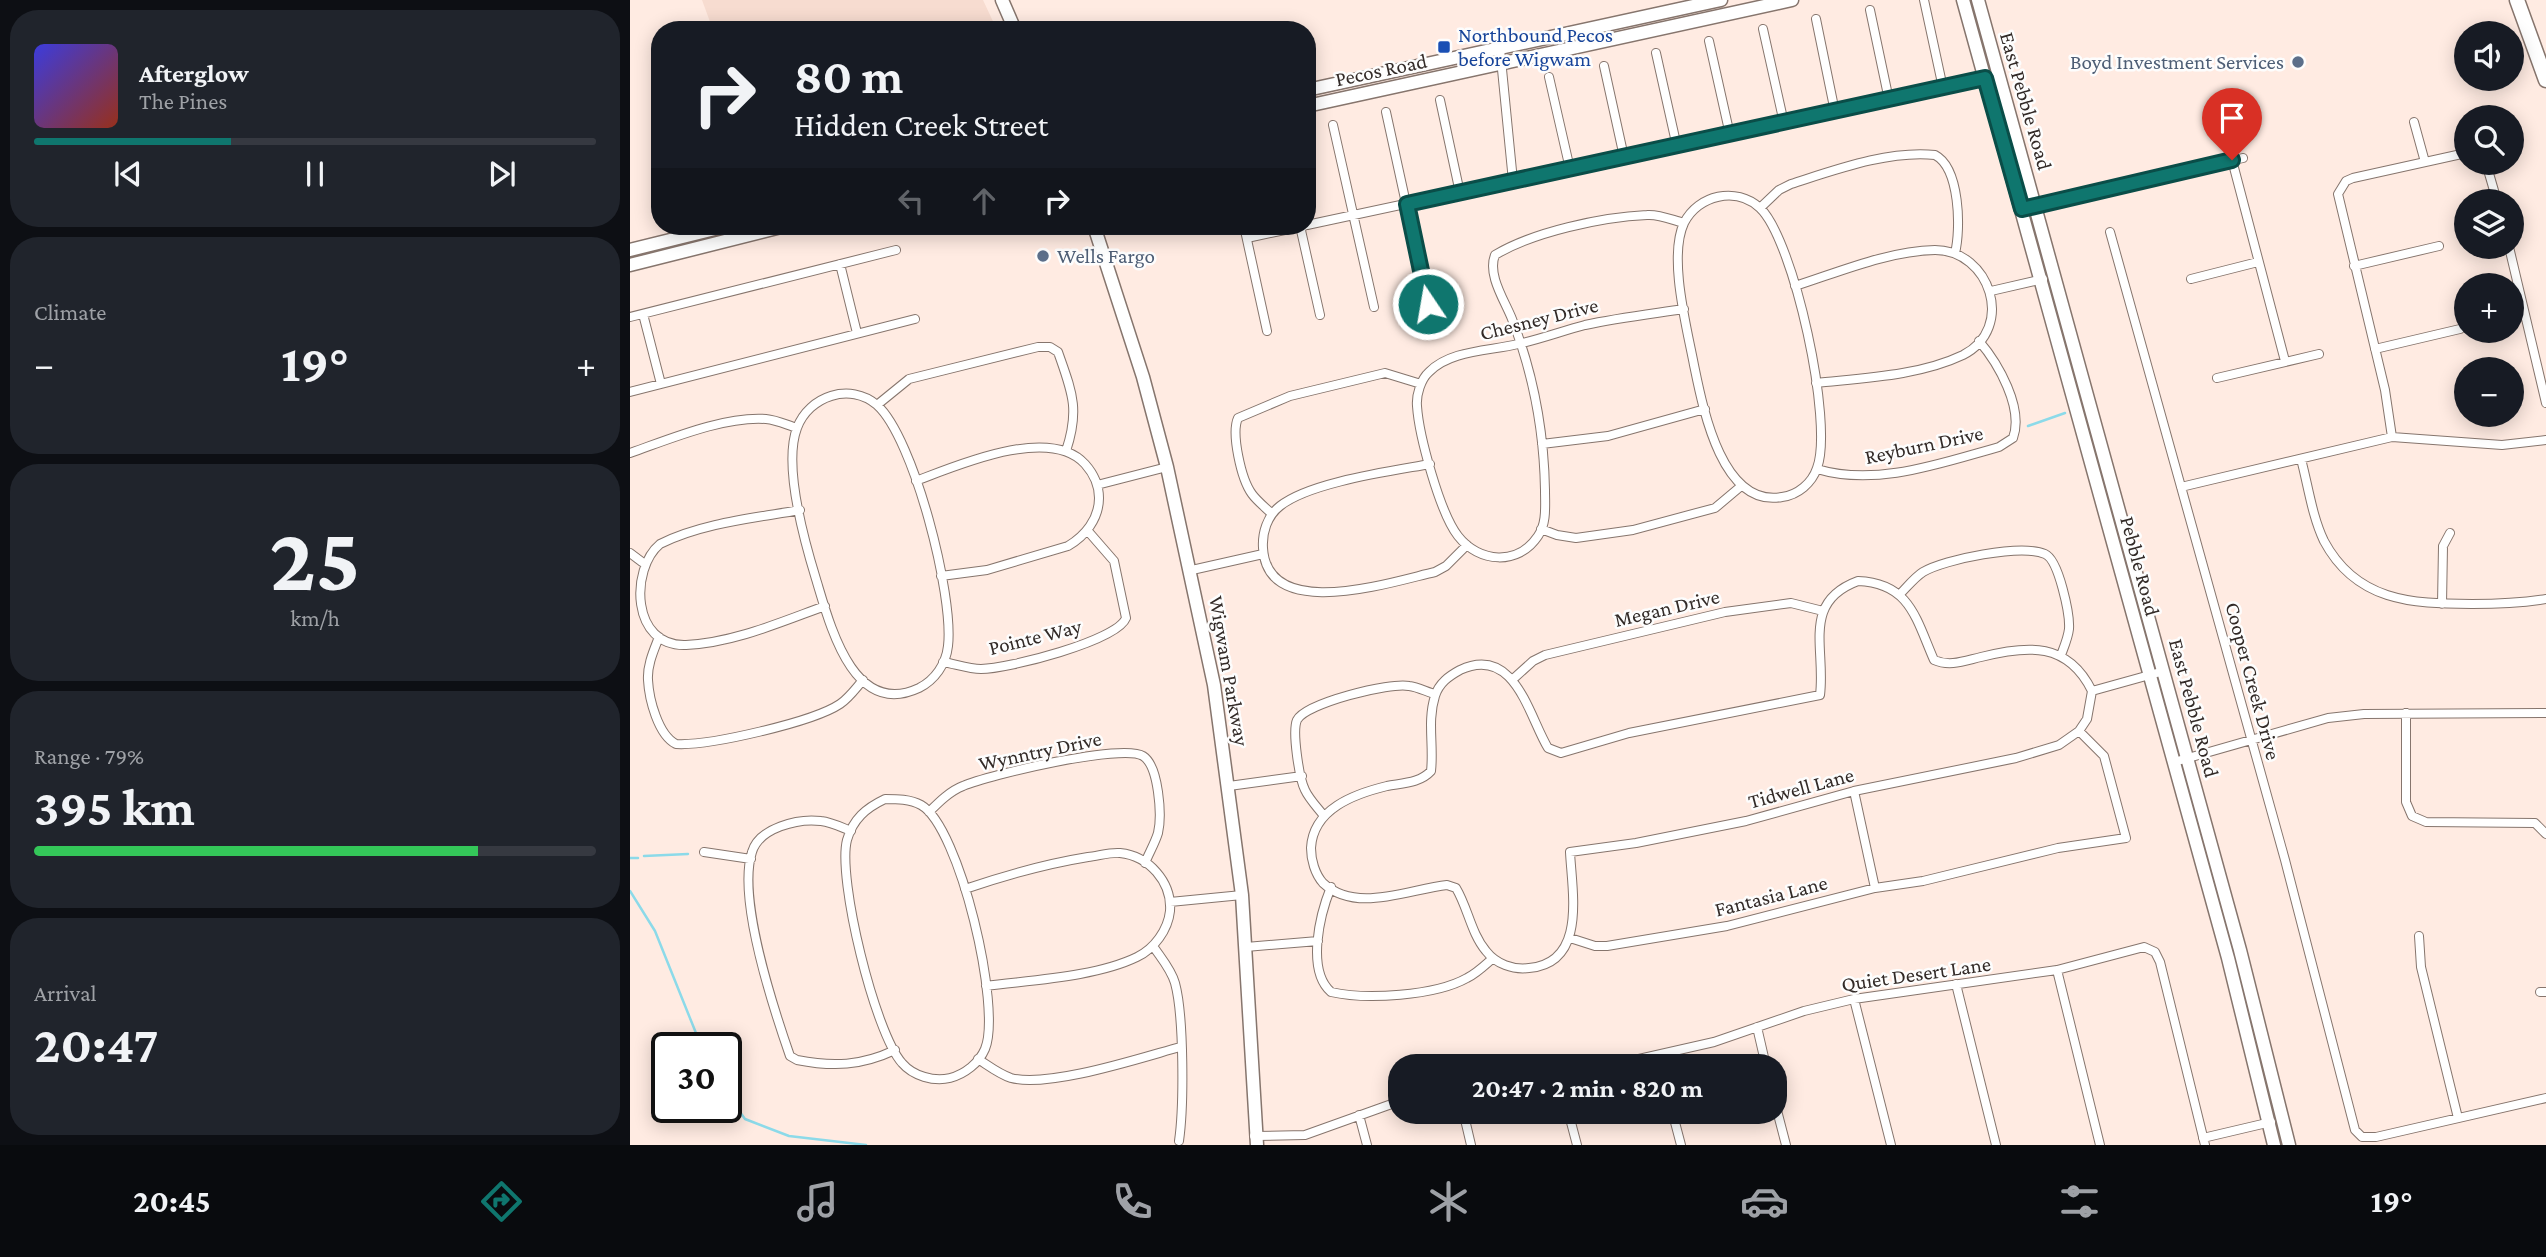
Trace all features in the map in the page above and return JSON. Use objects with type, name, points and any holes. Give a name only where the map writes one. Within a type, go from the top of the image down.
[{"type":"highway","points":[[2517,0],[2546,80]]},
{"type":"main road","points":[[1002,0],[1011,21]]},
{"type":"main road","name":"Pecos Road","points":[[1316,88],[1721,0]]},
{"type":"main road","name":"Pecos Road","points":[[1316,104],[1753,4],[1792,0]]},
{"type":"main road","name":"Pebble Road","points":[[1963,0],[2174,762],[2274,1145]]},
{"type":"main road","name":"East Pebble Road","points":[[1978,0],[2188,758],[2289,1145]]},
{"type":"main road","points":[[630,250],[691,235]]},
{"type":"main road","points":[[630,265],[741,235]]},
{"type":"main road","name":"Wigwam Parkway","points":[[1097,235],[1143,377],[1192,570],[1229,786],[1242,895],[1254,1142]]},
{"type":"street","points":[[1924,0],[1943,88]]},
{"type":"street","points":[[1870,10],[1889,100]]},
{"type":"street","points":[[1816,19],[1835,112]]},
{"type":"street","points":[[1763,29],[1784,123]]},
{"type":"street","points":[[1709,41],[1730,135]]},
{"type":"street","points":[[1500,48],[1513,181]]},
{"type":"street","points":[[1656,53],[1676,147]]},
{"type":"street","points":[[1604,66],[1624,158]]},
{"type":"street","points":[[1549,77],[1570,169]]},
{"type":"street","points":[[1316,223],[1985,78],[2001,81]]},
{"type":"street","points":[[1440,100],[1460,193]]},
{"type":"street","points":[[1386,112],[1428,304]]},
{"type":"street","points":[[2414,122],[2425,162]]},
{"type":"street","points":[[1333,125],[1374,307]]},
{"type":"street","points":[[1760,208],[1779,190],[1827,173],[1922,153],[1936,155],[1947,167],[1960,217],[1955,253]]},
{"type":"street","points":[[2392,437],[2375,349],[2338,202],[2341,187],[2353,178],[2454,156]]},
{"type":"street","points":[[2022,209],[2243,158]]},
{"type":"street","points":[[2232,160],[2285,362]]},
{"type":"street","points":[[1737,195],[1768,215],[1778,237],[1808,334],[1816,383],[1821,456],[1812,480],[1784,497],[1764,498],[1740,487],[1721,454],[1705,409],[1684,309],[1679,258],[1680,232],[1684,223],[1701,203],[1717,196],[1737,195]]},
{"type":"street","points":[[1272,514],[1247,485],[1235,439],[1234,427],[1238,418],[1290,396],[1385,373],[1421,384],[1416,403],[1430,464],[1450,522],[1467,545],[1475,553],[1504,558],[1528,548],[1546,517],[1542,444],[1534,393],[1520,344],[1495,278],[1493,259],[1511,245],[1600,222],[1648,215],[1684,223]]},
{"type":"street","name":"Cooper Creek Drive","points":[[2110,232],[2305,935],[2352,1123],[2362,1137],[2375,1137],[2458,1118]]},
{"type":"street","points":[[1246,235],[1266,331]]},
{"type":"street","points":[[1247,238],[1261,235]]},
{"type":"street","points":[[1305,235],[1320,315]]},
{"type":"street","points":[[2354,266],[2439,246]]},
{"type":"street","points":[[630,317],[896,250]]},
{"type":"street","points":[[1795,286],[1902,255],[1935,250],[1955,253],[1979,268],[1991,291],[1992,316],[1979,341],[1962,355],[1880,376],[1816,383]]},
{"type":"street","points":[[2513,259],[2546,403]]},
{"type":"street","points":[[2191,279],[2258,262]]},
{"type":"street","points":[[840,264],[857,333]]},
{"type":"street","points":[[1991,291],[2055,276]]},
{"type":"street","name":"Chesney Drive","points":[[1421,384],[1427,373],[1444,359],[1520,344],[1622,317],[1684,309]]},
{"type":"street","points":[[643,314],[661,384]]},
{"type":"street","points":[[630,392],[915,319]]},
{"type":"street","points":[[2375,349],[2454,330]]},
{"type":"street","name":"Reyburn Drive","points":[[1817,470],[1854,478],[1900,471],[1999,447],[2013,438],[2015,418],[2002,370],[1979,341]]},
{"type":"street","points":[[877,405],[898,386],[922,374],[1009,352],[1050,347],[1058,352],[1074,398],[1074,426],[1066,451]]},
{"type":"street","points":[[2217,378],[2319,354]]},
{"type":"street","points":[[834,394],[852,394],[877,405],[886,414],[898,436],[916,481],[941,576],[948,646],[941,670],[926,684],[908,693],[889,694],[872,689],[854,673],[842,651],[825,606],[800,510],[793,466],[793,440],[797,428],[802,416],[815,403],[834,394]]},
{"type":"street","points":[[1542,444],[1608,436],[1705,409]]},
{"type":"street","points":[[630,453],[688,433],[754,419],[769,419],[797,428]]},
{"type":"street","points":[[2181,487],[2392,437],[2502,445],[2546,440]]},
{"type":"street","points":[[916,481],[962,464],[1032,447],[1057,447],[1077,455],[1093,473],[1097,485],[1099,498],[1094,520],[1087,530],[1068,546],[1021,562],[941,576]]},
{"type":"street","points":[[2301,458],[2317,523],[2341,565],[2364,584],[2390,598],[2442,604],[2521,603],[2546,599]]},
{"type":"street","points":[[1430,464],[1326,487],[1291,500],[1272,514],[1262,538],[1264,562],[1281,584],[1308,593],[1385,584],[1435,572],[1446,566],[1467,545]]},
{"type":"street","points":[[1097,485],[1167,467]]},
{"type":"street","points":[[1541,529],[1557,536],[1576,538],[1633,530],[1715,508],[1740,487]]},
{"type":"street","points":[[800,510],[693,533],[661,544],[647,553],[635,573],[632,605],[639,620],[659,637],[686,645],[766,628],[825,606]]},
{"type":"street","name":"Pointe Way","points":[[943,662],[981,669],[1046,656],[1110,635],[1123,626],[1126,618],[1114,561],[1087,530]]},
{"type":"street","points":[[2442,604],[2443,545],[2450,533]]},
{"type":"street","points":[[630,553],[642,562]]},
{"type":"street","points":[[1900,594],[1921,573],[1965,559],[1995,553],[2045,554],[2054,560],[2069,615],[2069,632],[2061,655]]},
{"type":"street","points":[[1192,570],[1263,554]]},
{"type":"street","points":[[1570,938],[1556,957],[1535,968],[1520,969],[1493,958],[1478,938],[1456,888],[1433,887],[1378,897],[1339,894],[1319,877],[1311,856],[1312,836],[1324,816],[1344,801],[1383,787],[1423,779],[1431,771],[1430,716],[1435,694],[1450,675],[1468,667],[1486,666],[1504,673],[1512,680],[1525,696],[1548,748],[1561,753],[1629,733],[1821,695],[1819,632],[1828,600],[1841,587],[1858,581],[1877,582],[1900,594],[1912,608],[1934,660],[1945,664],[2003,651],[2046,651],[2061,655],[2079,667],[2092,691],[2087,719],[2079,731]]},
{"type":"street","name":"Megan Drive","points":[[1512,680],[1533,661],[1545,655],[1671,623],[1791,603],[1823,611]]},
{"type":"street","points":[[659,637],[648,680],[661,726],[669,740],[684,744],[763,730],[829,709],[842,703],[863,680]]},
{"type":"street","points":[[2092,691],[2164,671]]},
{"type":"street","points":[[1324,816],[1305,790],[1295,737],[1295,723],[1299,716],[1311,709],[1366,691],[1397,685],[1435,694]]},
{"type":"street","points":[[2406,713],[2406,802],[2412,816],[2426,822],[2535,822],[2543,830]]},
{"type":"street","points":[[2174,762],[2328,718],[2406,713],[2546,713]]},
{"type":"street","name":"Tidwell Lane","points":[[1570,938],[1573,921],[1570,852],[1636,843],[1746,821],[1854,791],[2016,758],[2059,745],[2079,731]]},
{"type":"street","name":"Fantasia Lane","points":[[1570,938],[1595,946],[1607,946],[1727,926],[1875,888],[1923,881],[2058,848],[2126,838],[2110,769],[2104,756],[2079,731]]},
{"type":"street","name":"Wynntry Drive","points":[[929,812],[963,786],[1031,767],[1123,753],[1139,754],[1146,758],[1155,776],[1160,820],[1145,863]]},
{"type":"street","points":[[1229,786],[1302,776]]},
{"type":"street","points":[[1854,791],[1875,888]]},
{"type":"street","points":[[885,799],[904,799],[922,805],[929,812],[939,821],[965,889],[978,936],[986,986],[989,1030],[985,1049],[973,1068],[951,1078],[935,1079],[918,1075],[901,1063],[873,999],[854,925],[846,842],[856,820],[870,806],[885,799]]},
{"type":"street","points":[[851,831],[822,821],[807,821],[781,827],[758,840],[749,872],[765,978],[773,1009],[794,1058],[815,1064],[845,1065],[870,1062],[895,1050]]},
{"type":"street","points":[[704,852],[751,859]]},
{"type":"street","points":[[965,889],[1047,863],[1117,853],[1156,870],[1170,902],[1164,931],[1153,946],[1137,957],[1074,975],[986,986]]},
{"type":"street","points":[[1331,887],[1320,914],[1318,941],[1320,970],[1328,989],[1343,995],[1379,995],[1432,989],[1464,980],[1493,958]]},
{"type":"street","points":[[1170,902],[1242,895]]},
{"type":"street","points":[[2419,936],[2421,967],[2458,1118],[2546,1098]]},
{"type":"street","points":[[1246,947],[1318,941]]},
{"type":"street","points":[[1153,946],[1175,982],[1182,1120],[1179,1141]]},
{"type":"street","name":"Quiet Desert Lane","points":[[1680,1054],[1757,1027],[1854,999],[2057,970],[2144,947],[2155,952],[2160,962],[2204,1142]]},
{"type":"street","points":[[2057,970],[2100,1145]]},
{"type":"street","points":[[1956,984],[1996,1145]]},
{"type":"street","points":[[1854,999],[1891,1145]]},
{"type":"street","points":[[1757,1027],[1763,1054]]},
{"type":"street","points":[[978,1059],[1000,1074],[1027,1080],[1092,1071],[1180,1047]]},
{"type":"street","points":[[1254,1142],[1305,1135],[1388,1105]]},
{"type":"street","points":[[1359,1115],[1367,1145]]},
{"type":"street","points":[[2204,1142],[2282,1119]]},
{"type":"street","points":[[1466,1124],[1471,1145]]},
{"type":"street","points":[[1571,1124],[1577,1145]]},
{"type":"street","points":[[1675,1124],[1681,1145]]},
{"type":"street","points":[[1781,1124],[1786,1145]]},
{"type":"shaded area","points":[[702,0],[983,0],[993,21],[710,21]]},
{"type":"waterway","points":[[2028,426],[2065,413]]},
{"type":"waterway","points":[[644,856],[688,854]]},
{"type":"waterway","points":[[630,858],[638,858]]},
{"type":"waterway","points":[[630,891],[655,931],[696,1032]]},
{"type":"waterway","points":[[742,1115],[745,1119],[789,1136],[866,1145]]},
{"type":"place","name":"Northbound Pecos before Wigwam","points":[[1444,47]]},
{"type":"place","name":"Boyd Investment Services","points":[[2298,62]]},
{"type":"place","name":"Wells Fargo","points":[[1043,256]]},
{"type":"route","points":[[1428,304],[1407,204],[1985,78],[2022,209],[2232,160]]}]
